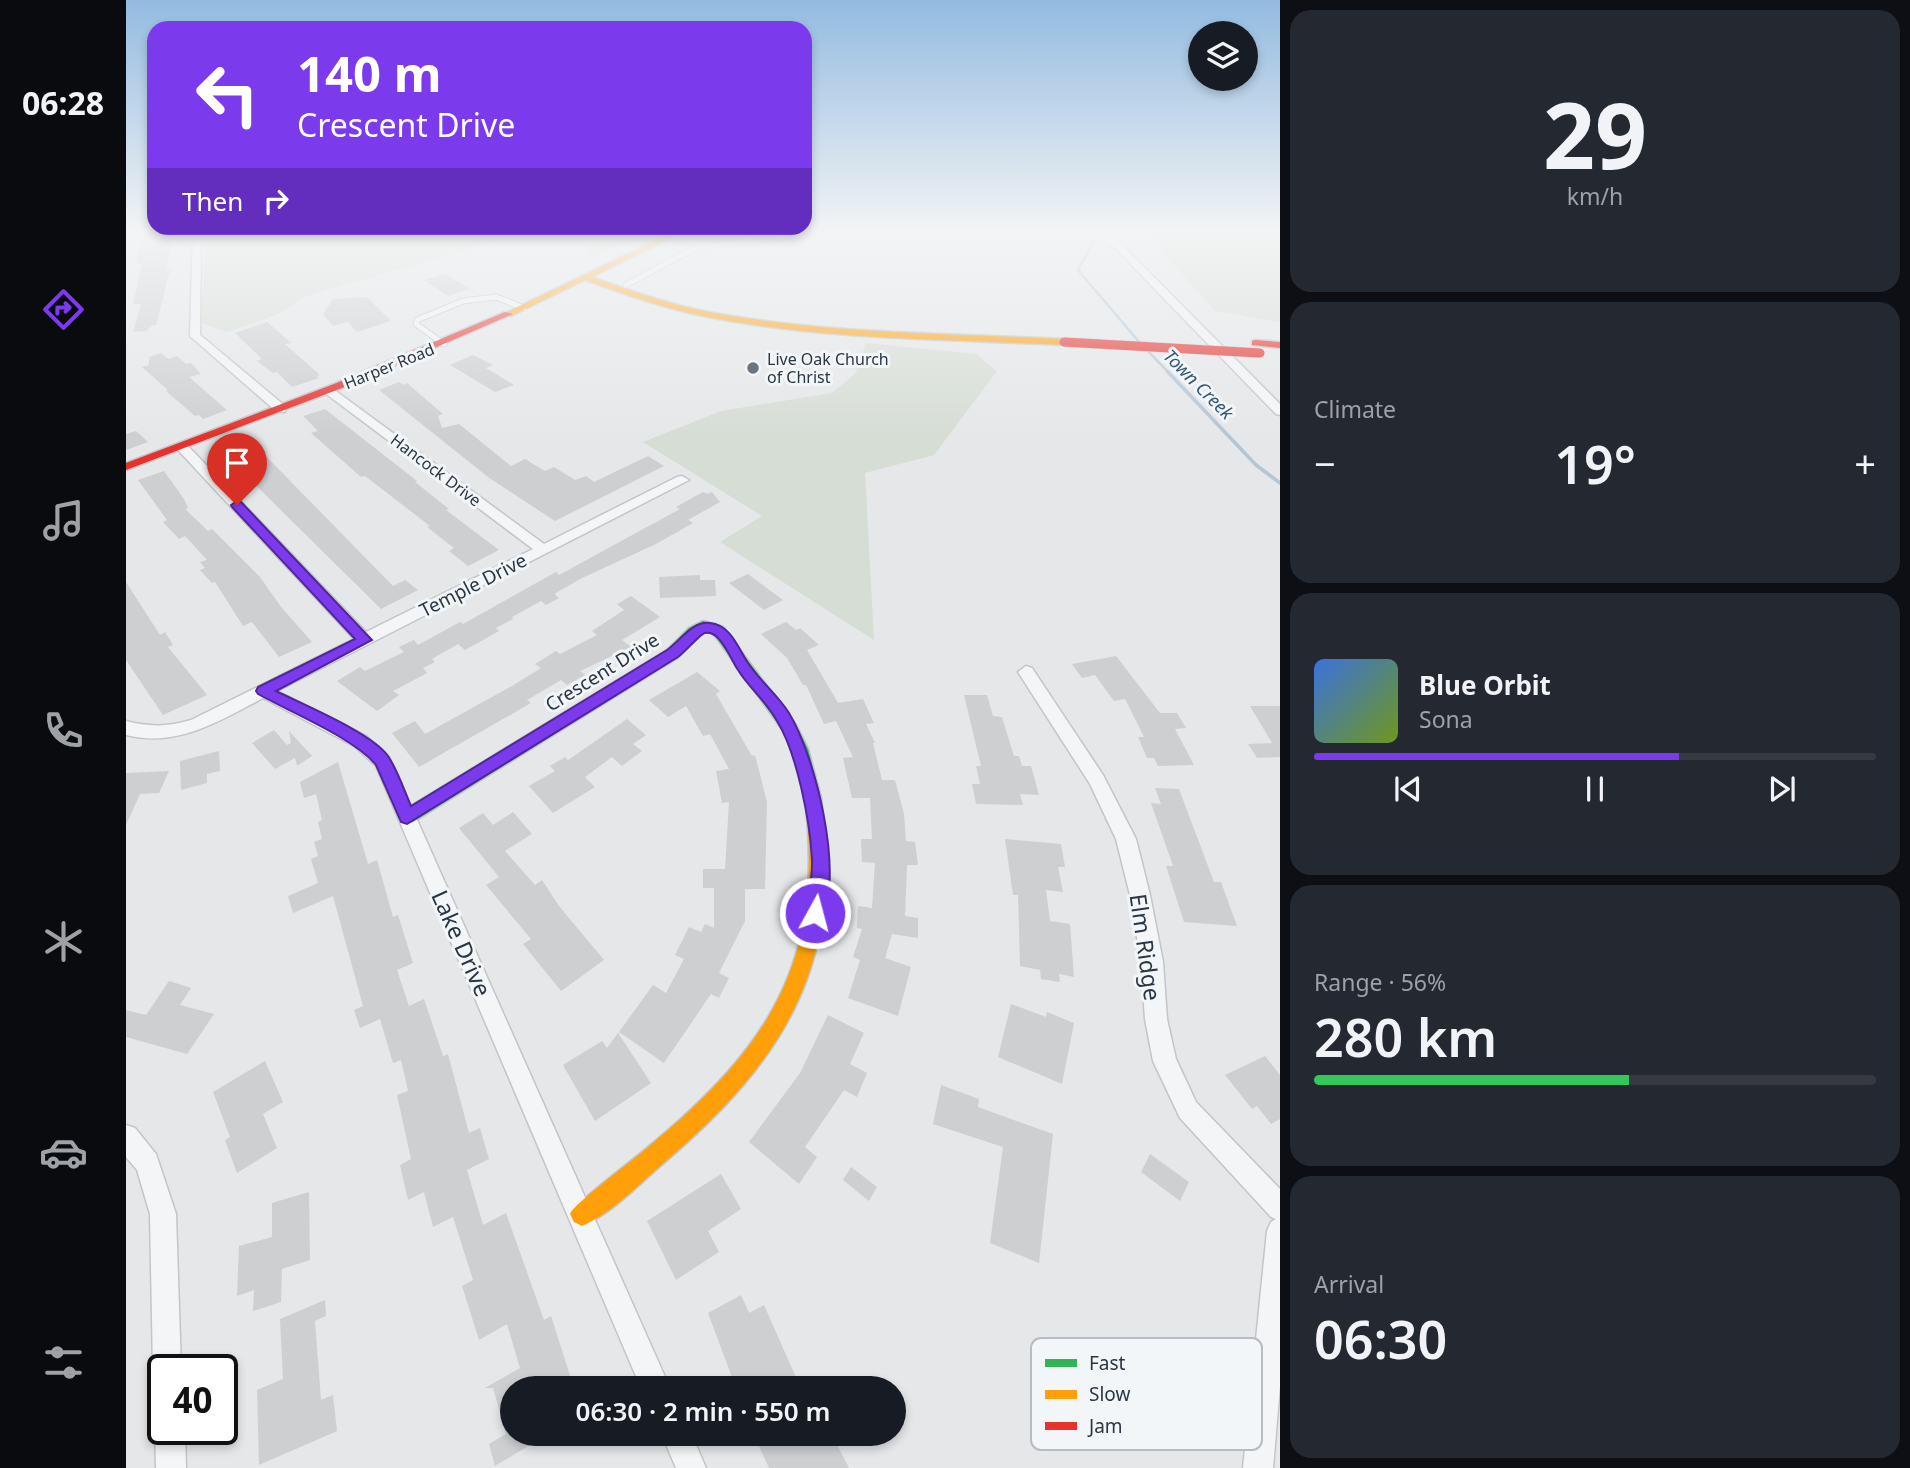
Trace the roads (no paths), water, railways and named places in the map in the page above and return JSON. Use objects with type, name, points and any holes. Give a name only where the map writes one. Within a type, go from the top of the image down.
[{"type":"main road","name":"Harper Road","points":[[126,467],[329,391],[444,344],[544,299]]},
{"type":"main road","points":[[681,299],[733,310],[823,324],[1257,348],[1280,345]]},
{"type":"main road","points":[[1257,348],[1280,354]]},
{"type":"main road","name":"Crescent Drive","points":[[407,817],[672,654],[685,644],[694,632],[702,628],[715,628],[722,632],[744,669],[782,714],[796,739],[806,771],[821,861],[815,913],[790,995],[753,1059],[709,1106],[598,1204],[582,1214]]},
{"type":"street","points":[[196,299],[195,336],[281,409]]},
{"type":"street","points":[[1170,299],[1280,411]]},
{"type":"street","name":"Hancock Drive","points":[[329,391],[543,550]]},
{"type":"street","points":[[182,447],[364,640]]},
{"type":"street","name":"Temple Drive","points":[[263,691],[682,480]]},
{"type":"street","name":"Elm Ridge","points":[[1026,673],[1097,780],[1126,839],[1143,908],[1152,962],[1156,1019],[1165,1061],[1182,1098],[1188,1110],[1280,1208]]},
{"type":"street","points":[[126,728],[139,733],[160,735],[186,728],[263,691]]},
{"type":"street","name":"Lake Drive","points":[[263,691],[360,741],[383,762],[651,1376]]},
{"type":"street","points":[[126,1137],[147,1163],[163,1214],[167,1354]]},
{"type":"street","points":[[1262,1425],[1280,1231]]},
{"type":"street","points":[[170,1445],[171,1468]]},
{"type":"street","points":[[682,1446],[691,1468]]},
{"type":"street","points":[[1258,1468],[1260,1450]]},
{"type":"lane","points":[[444,344],[416,324],[416,320],[463,302],[486,299]]},
{"type":"lane","points":[[500,299],[524,308]]},
{"type":"waterway","name":"Town Creek","points":[[1102,299],[1140,343]]},
{"type":"waterway","name":"Town Creek","points":[[1147,350],[1169,373]]},
{"type":"waterway","name":"Town Creek","points":[[1168,372],[1256,465],[1280,483]]},
{"type":"place","name":"Live Oak Church of Christ","points":[[753,368]]}]
